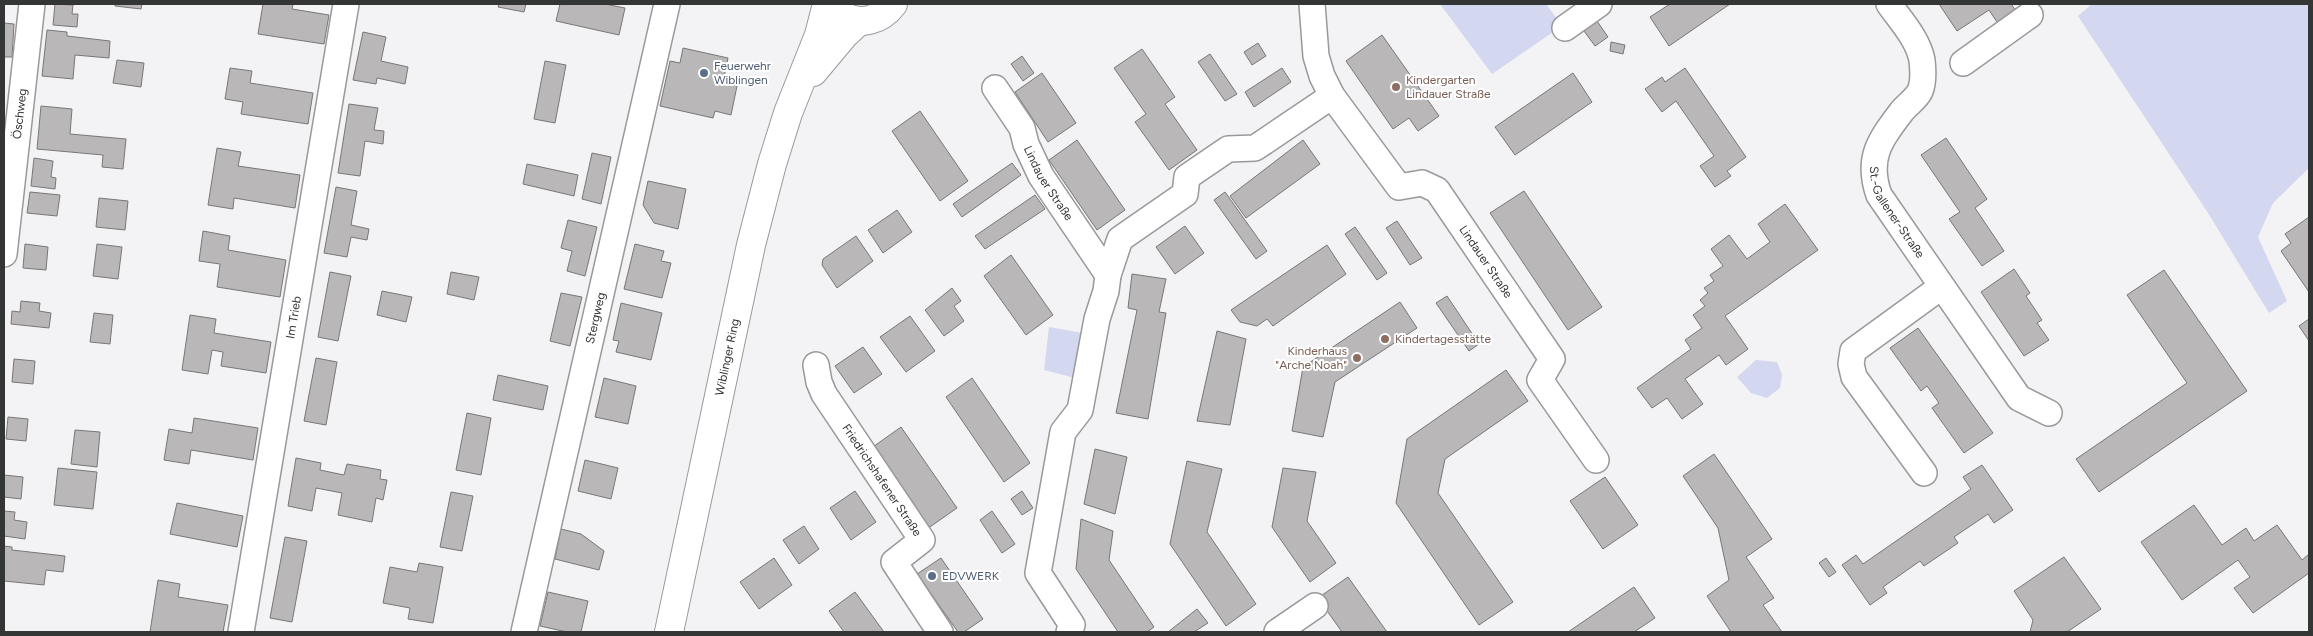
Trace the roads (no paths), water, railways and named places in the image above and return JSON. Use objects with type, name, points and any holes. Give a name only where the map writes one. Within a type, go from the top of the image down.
[{"type":"main road","points":[[828,4],[841,15],[859,21],[878,17],[893,4]]},
{"type":"main road","name":"Wiblinger Ring","points":[[669,632],[751,245],[788,113],[800,86],[828,4]]},
{"type":"main road","name":"Wiblinger Ring","points":[[800,86],[844,35],[859,21]]},
{"type":"street","name":"Öschweg","points":[[4,254],[32,4]]},
{"type":"street","name":"Im Trieb","points":[[241,632],[346,4]]},
{"type":"street","name":"Stergweg","points":[[524,632],[667,4]]},
{"type":"street","name":"Lindauer Straße","points":[[1312,4],[1316,56],[1322,76],[1332,96],[1399,187],[1422,183],[1437,190],[1552,360],[1540,380],[1596,460]]},
{"type":"street","name":"St.-Gallener-Straße","points":[[1889,4],[1911,35],[1922,59],[1923,77],[1920,91],[1883,138],[1875,156],[1874,181],[1879,194],[1941,287],[2019,398],[2050,413]]},
{"type":"street","points":[[1565,28],[1597,7]]},
{"type":"street","points":[[1963,63],[2030,15]]},
{"type":"street","name":"Lindauer Straße","points":[[995,88],[1022,128],[1026,144],[1041,176],[1108,275]]},
{"type":"street","points":[[1070,632],[1072,625],[1038,573],[1062,432],[1080,410],[1097,319],[1106,291],[1108,275],[1120,239],[1185,194],[1187,177],[1228,149],[1255,148],[1332,96]]},
{"type":"street","points":[[1924,473],[1854,377],[1851,364],[1853,351],[1941,287]]},
{"type":"street","name":"Friedrichshafener Straße","points":[[816,365],[819,382],[824,394],[922,540],[894,562],[940,632]]},
{"type":"street","points":[[1277,632],[1315,606]]},
{"type":"place","name":"Feuerwehr Wiblingen","points":[[704,73]]},
{"type":"place","name":"Kindergarten Lindauer Straße","points":[[1396,87]]},
{"type":"place","name":"Kindertagesstätte","points":[[1385,339]]},
{"type":"place","name":"Kinderhaus \"Arche Noah\"","points":[[1357,358]]},
{"type":"place","name":"EDVWERK","points":[[932,576]]}]
